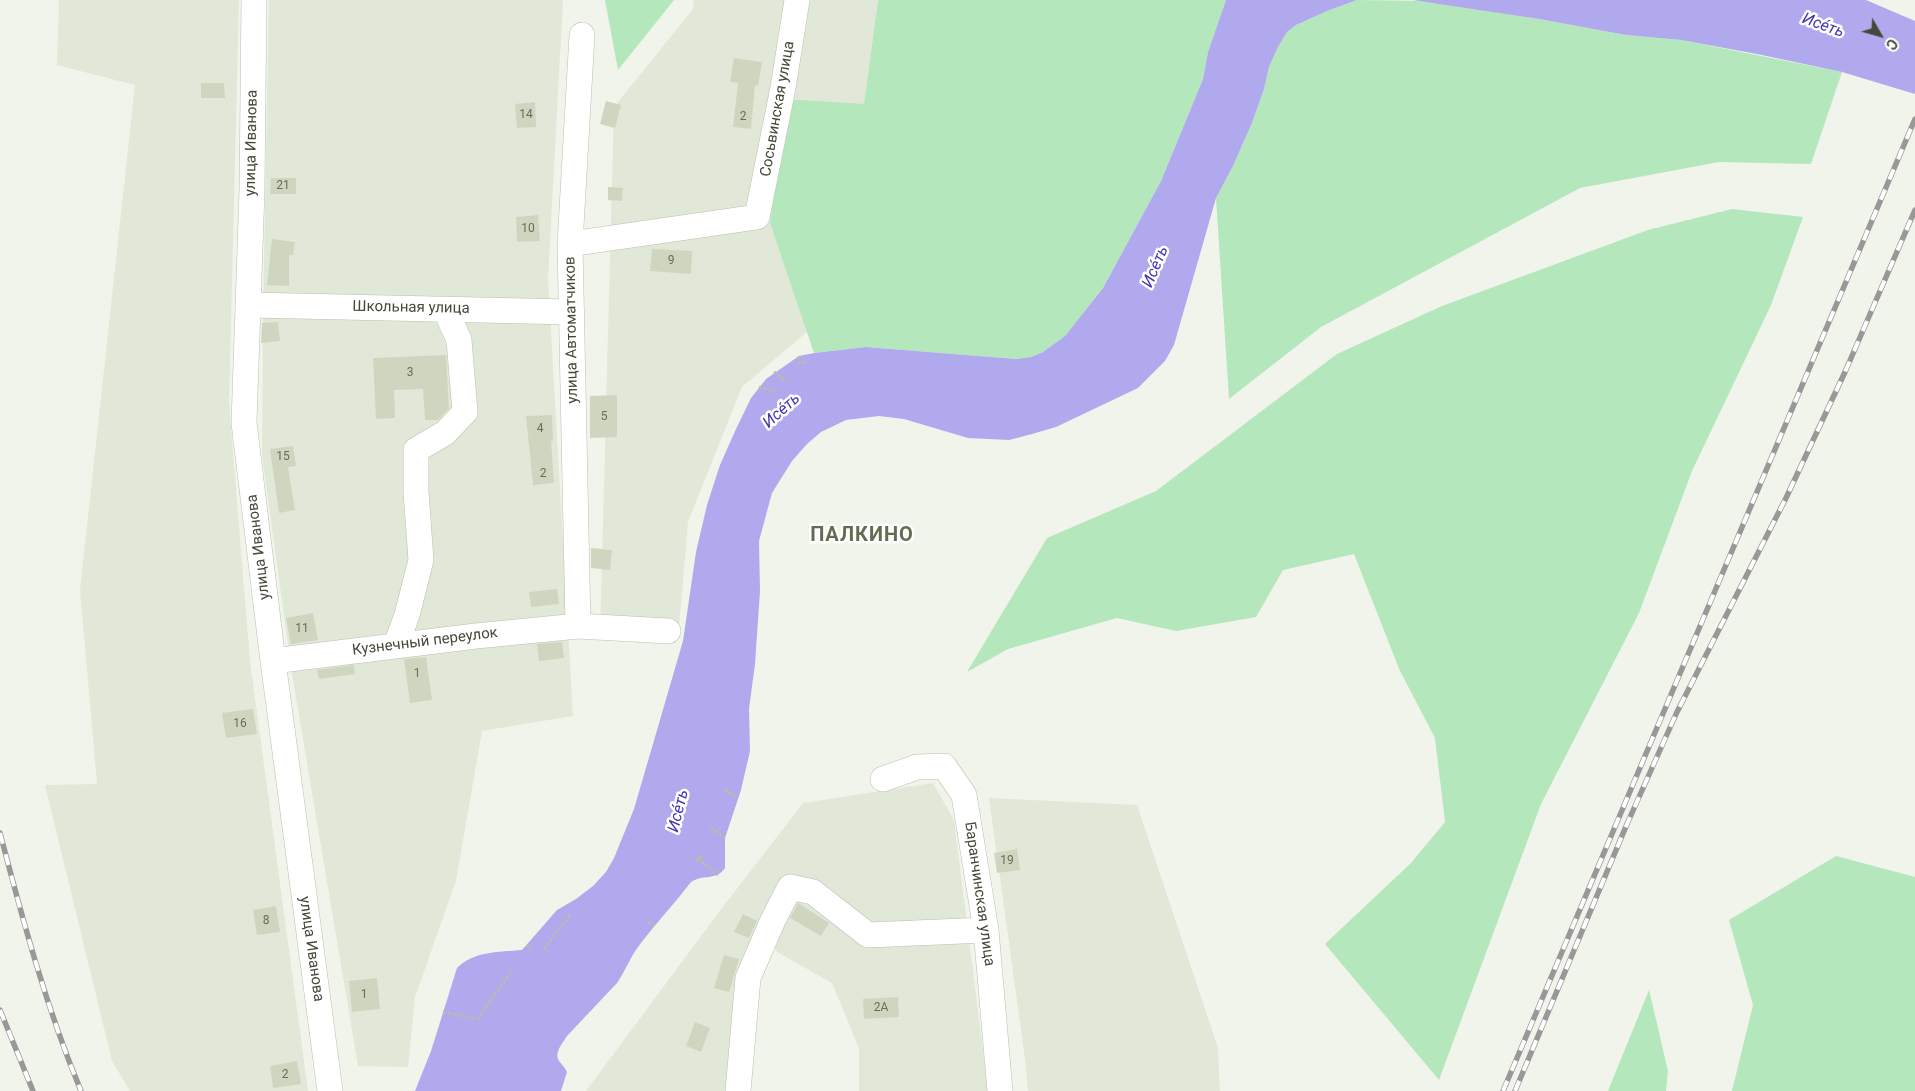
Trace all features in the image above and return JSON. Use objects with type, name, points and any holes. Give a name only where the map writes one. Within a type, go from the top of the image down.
[{"type":"street","name":"улица Иванова","points":[[254,0],[250,305],[244,423],[272,661],[330,1091]]},
{"type":"street","name":"Сосьвинская улица","points":[[570,244],[757,217],[783,88],[797,0]]},
{"type":"street","name":"улица Автоматчиков","points":[[578,626],[570,244],[582,35]]},
{"type":"street","name":"Школьная улица","points":[[250,305],[572,312]]},
{"type":"street","points":[[396,645],[407,615],[421,560],[416,492],[416,450],[445,433],[465,412],[459,340],[445,309]]},
{"type":"street","name":"Кузнечный переулок","points":[[272,661],[396,645],[578,626],[668,631]]},
{"type":"street","name":"Баранчинская улица","points":[[883,779],[917,767],[944,766],[964,795],[986,930],[1000,1091]]},
{"type":"street","points":[[738,1091],[748,978],[773,920],[790,887],[813,892],[868,935],[986,930]]},
{"type":"path","points":[[799,356],[800,363],[806,363]]},
{"type":"path","points":[[774,372],[787,382]]},
{"type":"path","points":[[760,387],[776,392]]},
{"type":"path","points":[[725,790],[738,798]]},
{"type":"path","points":[[711,828],[725,838]]},
{"type":"path","points":[[698,858],[718,876]]},
{"type":"path","points":[[544,949],[570,915]]},
{"type":"path","points":[[648,922],[655,926]]},
{"type":"path","points":[[527,945],[532,949]]},
{"type":"path","points":[[443,1012],[478,1018],[511,971]]},
{"type":"shaded area","points":[[59,0],[239,0],[229,403],[250,661],[308,1091],[130,1091],[112,1061],[45,785],[97,784],[80,590],[135,85],[57,65]]},
{"type":"shaded area","points":[[269,0],[563,0],[548,279],[573,716],[482,731],[456,881],[415,997],[408,1067],[358,1066],[292,674],[262,455]]},
{"type":"shaded area","points":[[694,0],[878,0],[864,105],[785,99],[770,223],[808,331],[742,387],[688,522],[678,639],[600,635],[614,107],[693,9]]},
{"type":"shaded area","points":[[933,783],[954,820],[988,1091],[859,1091],[859,1048],[832,983],[777,952],[760,918],[736,994],[727,1091],[586,1091],[803,803]]},
{"type":"shaded area","points":[[989,798],[1137,805],[1218,1048],[1220,1091],[1028,1091]]},
{"type":"green space","points":[[605,0],[674,0],[618,70]]},
{"type":"green space","points":[[878,0],[1226,0],[1208,52],[1203,79],[1161,181],[1103,288],[1065,336],[1043,352],[1031,357],[1016,359],[866,347],[814,353],[770,223],[785,99],[864,104]]},
{"type":"green space","points":[[1357,0],[1426,1],[1626,35],[1681,40],[1842,72],[1811,164],[1719,162],[1580,188],[1321,327],[1229,399],[1216,198],[1252,123],[1264,89],[1269,67],[1287,32],[1296,25]]},
{"type":"green space","points":[[1732,209],[1803,217],[1771,305],[1692,471],[1639,613],[1541,804],[1439,1080],[1325,944],[1411,863],[1445,822],[1435,738],[1400,671],[1354,554],[1283,570],[1256,617],[1176,631],[1117,618],[1008,649],[967,672],[1047,538],[1156,491],[1337,354],[1442,306],[1648,230]]},
{"type":"green space","points":[[1836,856],[1915,877],[1915,1091],[1732,1091],[1753,1005],[1729,920]]},
{"type":"green space","points":[[1649,990],[1668,1071],[1666,1091],[1608,1091]]},
{"type":"water","name":"Исе́ть","points":[[1226,0],[1357,0],[1296,25],[1287,32],[1278,47],[1269,67],[1264,89],[1252,123],[1216,198],[1174,345],[1165,361],[1138,388],[1056,427],[1009,440],[968,438],[904,419],[879,416],[846,420],[821,432],[807,444],[792,461],[772,493],[759,541],[760,591],[755,664],[749,709],[750,751],[741,790],[725,838],[725,868],[718,875],[700,878],[691,882],[637,948],[617,983],[567,1036],[557,1056],[567,1072],[561,1091],[415,1091],[431,1051],[457,968],[464,962],[479,955],[522,950],[557,910],[593,886],[606,872],[614,858],[634,809],[683,641],[696,552],[707,505],[720,465],[751,398],[766,379],[799,356],[814,353],[866,347],[1016,359],[1031,357],[1043,352],[1065,336],[1103,288],[1161,181],[1203,79],[1208,52]]},
{"type":"water","name":"Исе́ть","points":[[1413,0],[1866,0],[1915,21],[1915,94],[1842,72],[1757,54],[1681,40],[1626,35],[1539,19]]},
{"type":"building","points":[[734,58],[762,62],[758,86],[755,85],[751,129],[733,127],[738,83],[730,82]]},
{"type":"building","points":[[201,83],[224,83],[225,98],[201,98]]},
{"type":"building","points":[[606,101],[621,105],[615,128],[600,124]]},
{"type":"building","points":[[535,102],[536,127],[517,128],[515,104]]},
{"type":"building","points":[[271,178],[296,178],[296,194],[270,194]]},
{"type":"building","points":[[608,187],[623,188],[622,201],[608,200]]},
{"type":"building","points":[[538,215],[540,241],[517,242],[516,217]]},
{"type":"building","points":[[272,239],[295,242],[293,255],[289,255],[289,286],[267,285]]},
{"type":"building","points":[[652,249],[692,251],[691,274],[650,271]]},
{"type":"building","points":[[278,322],[280,341],[261,343],[262,323]]},
{"type":"building","points":[[446,355],[449,408],[438,420],[425,420],[423,389],[394,390],[395,418],[376,419],[373,358]]},
{"type":"building","points":[[617,395],[617,437],[590,438],[590,396]]},
{"type":"building","points":[[552,415],[553,441],[551,441],[554,483],[533,485],[526,416]]},
{"type":"building","points":[[293,446],[296,466],[288,467],[295,510],[279,513],[270,449]]},
{"type":"building","points":[[591,548],[612,550],[610,570],[591,568]]},
{"type":"building","points":[[557,589],[559,604],[531,607],[529,592]]},
{"type":"building","points":[[313,613],[318,640],[291,644],[286,618]]},
{"type":"building","points":[[562,642],[564,658],[539,661],[537,644]]},
{"type":"building","points":[[426,657],[432,700],[410,703],[404,659]]},
{"type":"building","points":[[354,665],[355,674],[319,679],[317,670]]},
{"type":"building","points":[[253,709],[257,734],[226,738],[222,713]]},
{"type":"building","points":[[1017,849],[1020,870],[997,873],[994,853]]},
{"type":"building","points":[[798,903],[829,923],[821,936],[790,918]]},
{"type":"building","points":[[276,906],[280,932],[257,935],[253,910]]},
{"type":"building","points":[[743,914],[757,921],[749,938],[734,932]]},
{"type":"building","points":[[724,955],[739,959],[729,992],[714,988]]},
{"type":"building","points":[[377,978],[380,1009],[352,1012],[349,981]]},
{"type":"building","points":[[898,997],[899,1017],[864,1019],[863,999]]},
{"type":"building","points":[[695,1022],[710,1028],[701,1052],[686,1046]]},
{"type":"building","points":[[297,1061],[301,1084],[273,1088],[270,1066]]},
{"type":"railway","points":[[1503,1091],[1915,119]]},
{"type":"railway","points":[[1515,1091],[1627,824],[1677,712],[1786,498],[1845,372],[1915,210]]},
{"type":"railway","points":[[0,833],[46,996],[81,1091]]},
{"type":"railway","points":[[0,1010],[33,1091]]},
{"type":"district","name":"ПАЛКИНО","points":[[862,536]]}]
